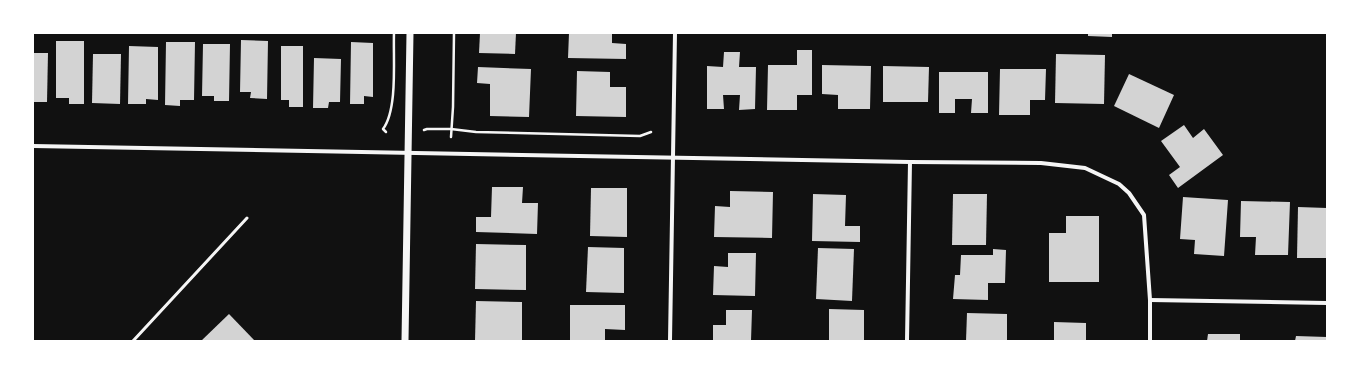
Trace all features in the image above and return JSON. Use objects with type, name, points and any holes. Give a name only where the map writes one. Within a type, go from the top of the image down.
[{"type":"street","points":[[405,341],[410,33]]},
{"type":"street","points":[[670,341],[675,33]]},
{"type":"street","points":[[33,146],[910,162],[1041,163],[1085,168],[1119,184],[1129,193],[1144,215],[1150,300],[1150,341]]},
{"type":"street","points":[[907,341],[910,162]]},
{"type":"street","points":[[1150,300],[1327,303]]},
{"type":"lane","points":[[133,341],[247,218]]},
{"type":"path","points":[[386,132],[383,128],[388,119],[393,102],[394,33]]},
{"type":"path","points":[[451,137],[454,33]]},
{"type":"path","points":[[424,130],[452,129],[476,132],[633,136],[646,135],[651,132]]},
{"type":"building","points":[[480,33],[516,33],[515,54],[479,53]]},
{"type":"building","points":[[569,33],[612,33],[612,43],[626,44],[626,59],[568,58]]},
{"type":"building","points":[[1088,33],[1112,33],[1112,37],[1088,36]]},
{"type":"building","points":[[241,40],[268,41],[267,99],[250,98],[251,92],[240,92]]},
{"type":"building","points":[[56,41],[84,41],[84,104],[69,104],[69,98],[56,98]]},
{"type":"building","points":[[166,42],[195,42],[194,100],[180,100],[180,106],[165,105]]},
{"type":"building","points":[[351,42],[373,43],[373,97],[364,96],[364,104],[350,104]]},
{"type":"building","points":[[203,44],[230,44],[229,101],[214,101],[214,96],[202,96]]},
{"type":"building","points":[[129,46],[158,47],[158,100],[146,99],[146,104],[128,104]]},
{"type":"building","points":[[281,46],[303,46],[303,107],[289,107],[289,100],[281,100]]},
{"type":"building","points":[[797,50],[812,50],[812,95],[797,95],[797,110],[767,110],[768,65],[797,65]]},
{"type":"building","points":[[724,52],[740,52],[739,67],[756,67],[755,109],[739,110],[740,95],[723,95],[724,109],[707,109],[707,66],[723,67]]},
{"type":"building","points":[[33,53],[48,53],[47,102],[33,102]]},
{"type":"building","points":[[93,54],[121,54],[120,104],[92,103]]},
{"type":"building","points":[[1056,54],[1105,55],[1104,104],[1055,103]]},
{"type":"building","points":[[314,58],[341,59],[340,102],[329,102],[328,108],[313,108]]},
{"type":"building","points":[[822,65],[871,66],[870,109],[838,109],[838,95],[822,94]]},
{"type":"building","points":[[883,66],[929,67],[928,102],[883,102]]},
{"type":"building","points":[[478,67],[531,69],[529,117],[490,116],[490,84],[477,83]]},
{"type":"building","points":[[1000,69],[1046,69],[1045,100],[1030,100],[1030,115],[999,115]]},
{"type":"building","points":[[577,71],[610,72],[610,87],[626,87],[626,117],[576,116]]},
{"type":"building","points":[[939,72],[988,72],[988,113],[971,113],[972,99],[955,99],[955,113],[939,113]]},
{"type":"building","points":[[1129,74],[1174,95],[1159,128],[1114,106]]},
{"type":"building","points":[[1184,125],[1193,138],[1204,129],[1223,155],[1178,188],[1169,175],[1180,167],[1161,141]]},
{"type":"building","points":[[492,187],[523,187],[522,203],[538,203],[537,234],[476,232],[476,217],[491,217]]},
{"type":"building","points":[[591,188],[627,188],[627,237],[590,236]]},
{"type":"building","points":[[730,191],[773,192],[772,238],[714,237],[715,206],[730,207]]},
{"type":"building","points":[[813,194],[846,195],[845,226],[860,226],[860,242],[812,241]]},
{"type":"building","points":[[953,194],[987,194],[986,245],[952,245]]},
{"type":"building","points":[[1183,197],[1228,200],[1224,256],[1194,254],[1195,240],[1180,239]]},
{"type":"building","points":[[1241,201],[1290,202],[1288,255],[1255,255],[1256,237],[1240,237]]},
{"type":"building","points":[[1298,207],[1327,208],[1327,258],[1297,258]]},
{"type":"building","points":[[1066,216],[1099,216],[1099,282],[1049,282],[1049,233],[1066,233]]},
{"type":"building","points":[[476,244],[526,245],[526,290],[475,289]]},
{"type":"building","points":[[588,247],[624,248],[624,293],[586,292]]},
{"type":"building","points":[[818,248],[854,249],[852,301],[816,299]]},
{"type":"building","points":[[993,249],[1006,250],[1005,283],[988,283],[988,300],[953,299],[955,275],[960,275],[961,255],[993,255]]},
{"type":"building","points":[[728,253],[756,253],[755,296],[713,295],[714,266],[728,267]]},
{"type":"building","points":[[476,301],[522,302],[522,341],[475,341]]},
{"type":"building","points":[[570,305],[625,305],[625,330],[605,329],[605,341],[570,341]]},
{"type":"building","points":[[829,309],[864,310],[864,341],[829,341]]},
{"type":"building","points":[[726,310],[752,310],[751,341],[713,341],[713,325],[726,325]]},
{"type":"building","points":[[967,313],[1007,314],[1007,341],[966,341]]},
{"type":"building","points":[[229,314],[255,341],[201,341]]},
{"type":"building","points":[[1054,322],[1086,323],[1086,341],[1054,341]]},
{"type":"building","points":[[1208,334],[1240,334],[1240,341],[1207,341]]},
{"type":"building","points":[[1296,336],[1327,337],[1327,341],[1295,341]]}]
